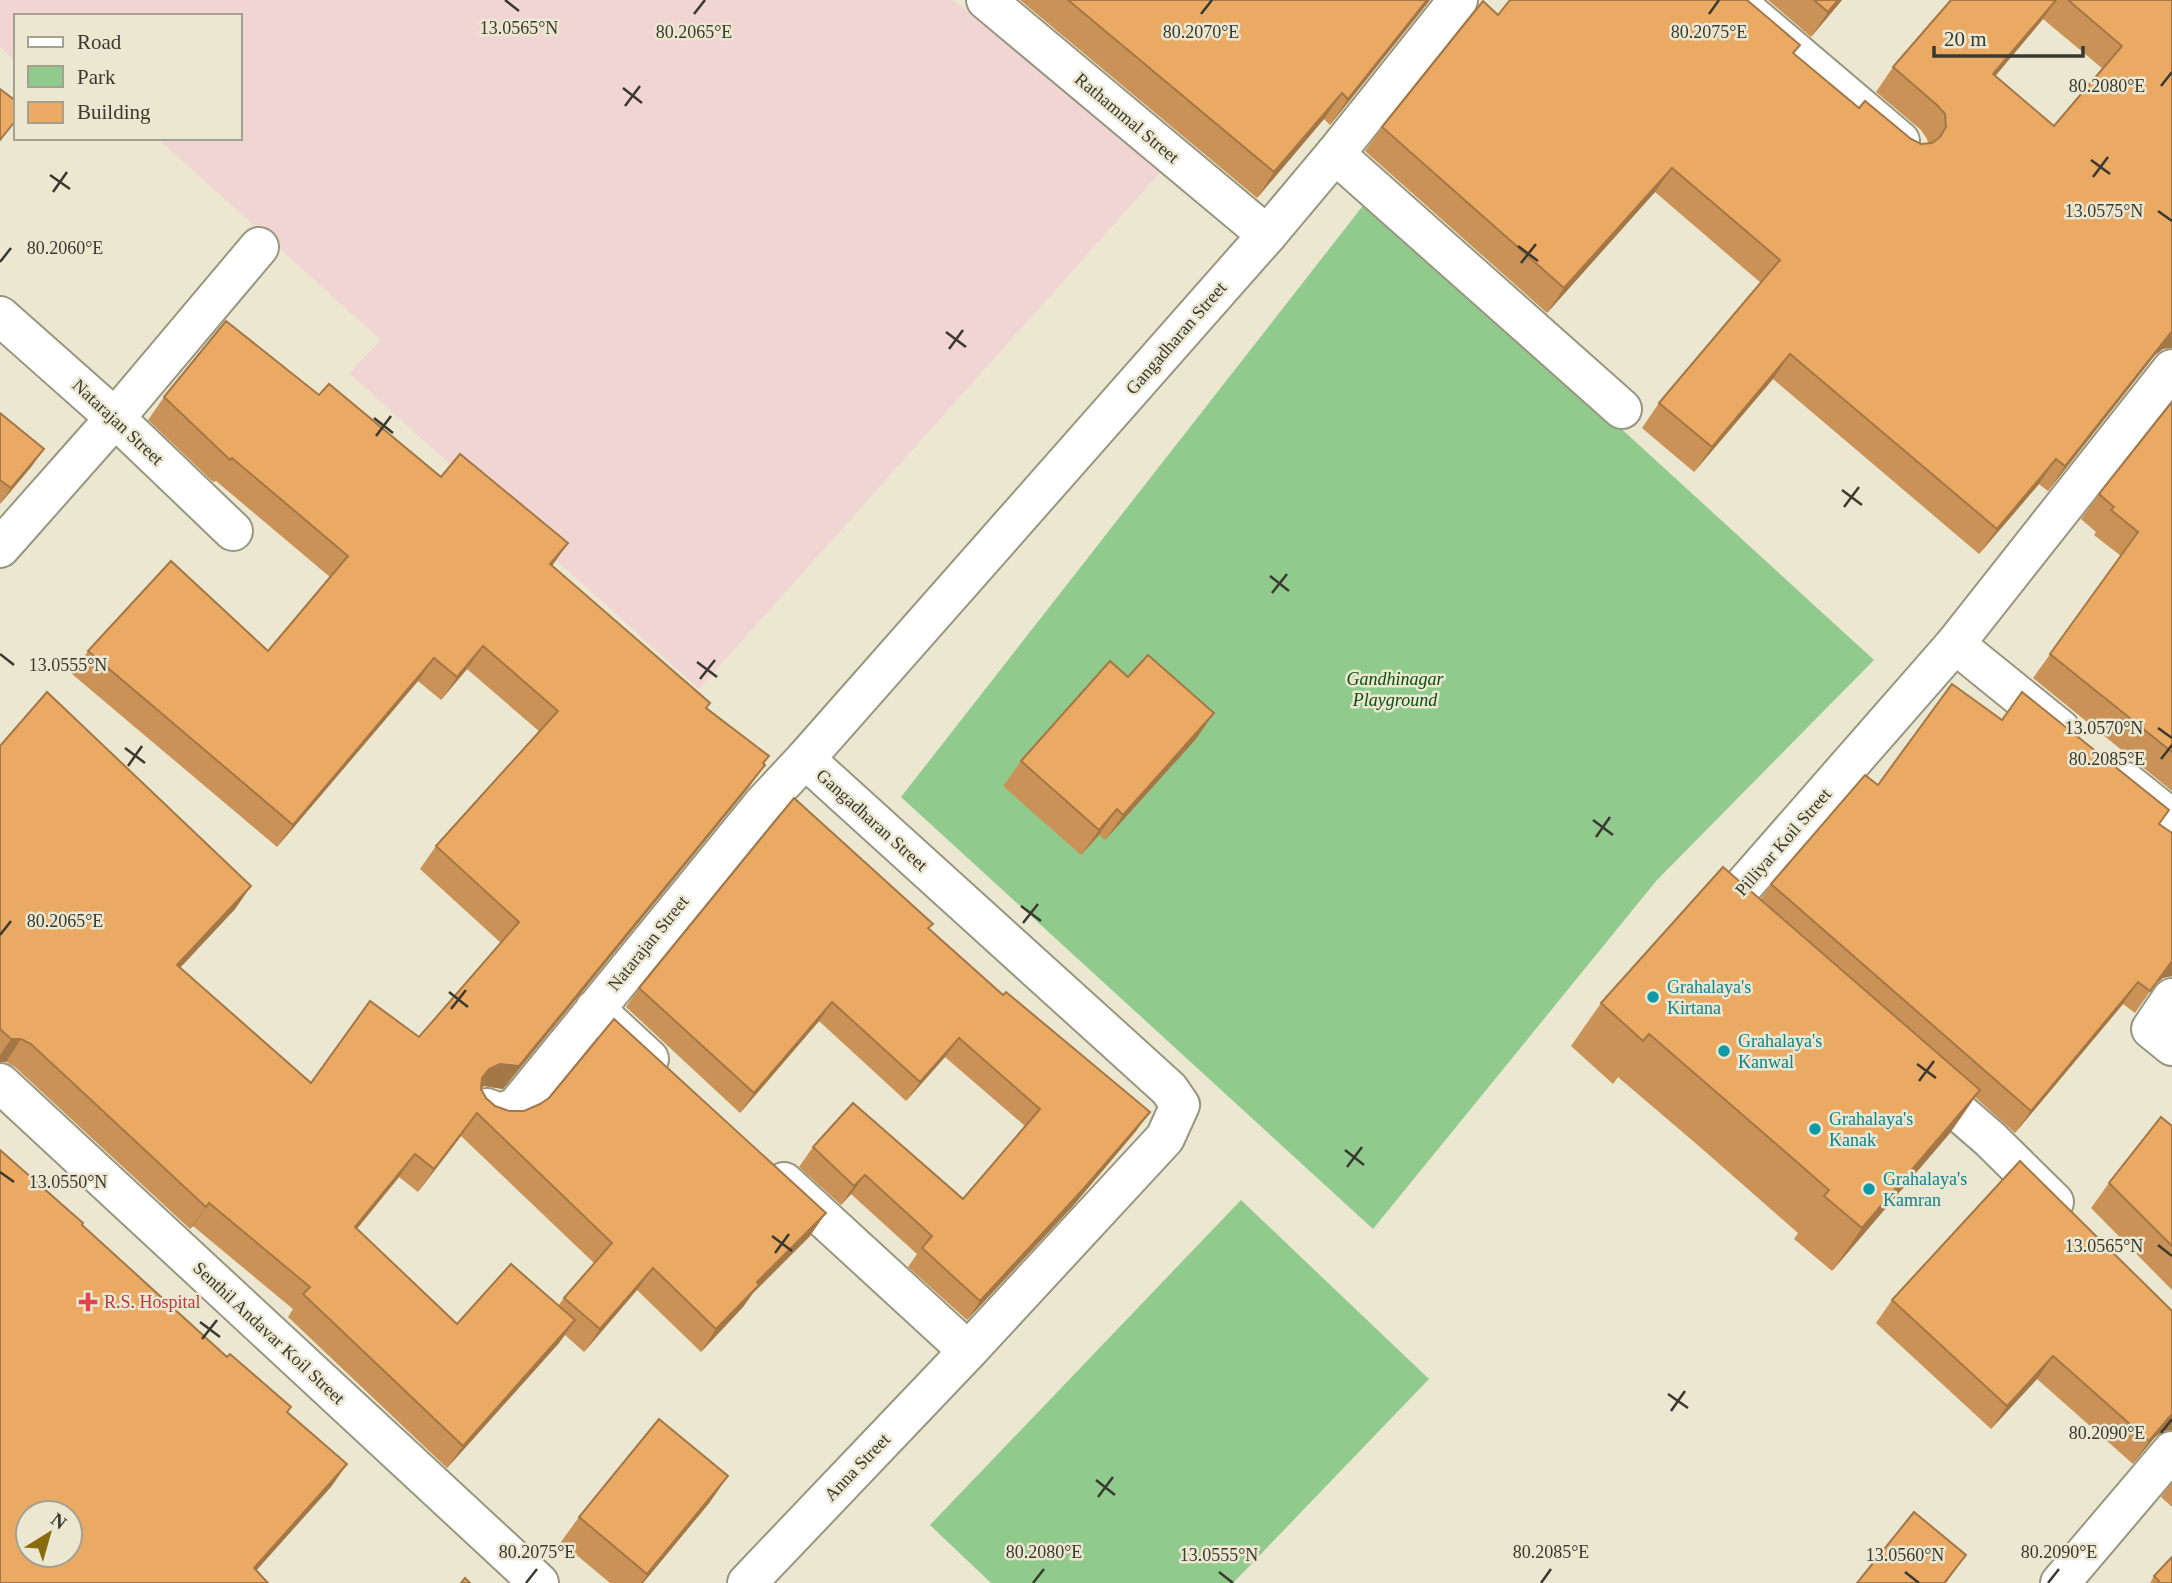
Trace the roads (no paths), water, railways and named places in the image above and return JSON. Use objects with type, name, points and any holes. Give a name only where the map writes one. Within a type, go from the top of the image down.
[{"type":"street","name":"Rathammal Street","points":[[986,0],[1267,235]]},
{"type":"street","name":"Gangadharan Street","points":[[968,1351],[1165,1138],[1180,1105],[1169,1089],[805,759],[1267,235],[1458,0]]},
{"type":"street","points":[[1734,0],[1907,146]]},
{"type":"street","points":[[1335,154],[1622,409]]},
{"type":"street","points":[[0,548],[116,418],[259,247]]},
{"type":"street","name":"Natarajan Street","points":[[0,316],[116,418],[233,531]]},
{"type":"street","name":"Pilliyar Koil Street","points":[[1765,944],[1724,908],[1955,644],[2172,369]]},
{"type":"street","points":[[1955,644],[2172,819]]},
{"type":"street","name":"Natarajan Street","points":[[487,1108],[500,1113],[516,1107],[763,804],[805,759]]},
{"type":"street","points":[[2172,998],[2151,1029],[2172,1046]]},
{"type":"street","points":[[594,1009],[675,1083]]},
{"type":"street","points":[[1898,1059],[1990,1139],[2076,1224]]},
{"type":"street","name":"Senthil Andavar Koil Street","points":[[0,1083],[538,1583]]},
{"type":"street","points":[[756,1157],[968,1351]]},
{"type":"street","name":"Anna Street","points":[[747,1583],[968,1351]]},
{"type":"street","points":[[2060,1583],[2172,1451]]},
{"type":"place","name":"Grahalaya's Kirtana","points":[[1653,997]]},
{"type":"place","name":"Grahalaya's Kanwal","points":[[1724,1051]]},
{"type":"place","name":"Grahalaya's Kanak","points":[[1815,1129]]},
{"type":"place","name":"Grahalaya's Kamran","points":[[1869,1189]]},
{"type":"place","name":"R.S. Hospital","points":[[88,1302]]},
{"type":"park label","name":"Gandhinagar Playground","points":[[1395,689]]}]
